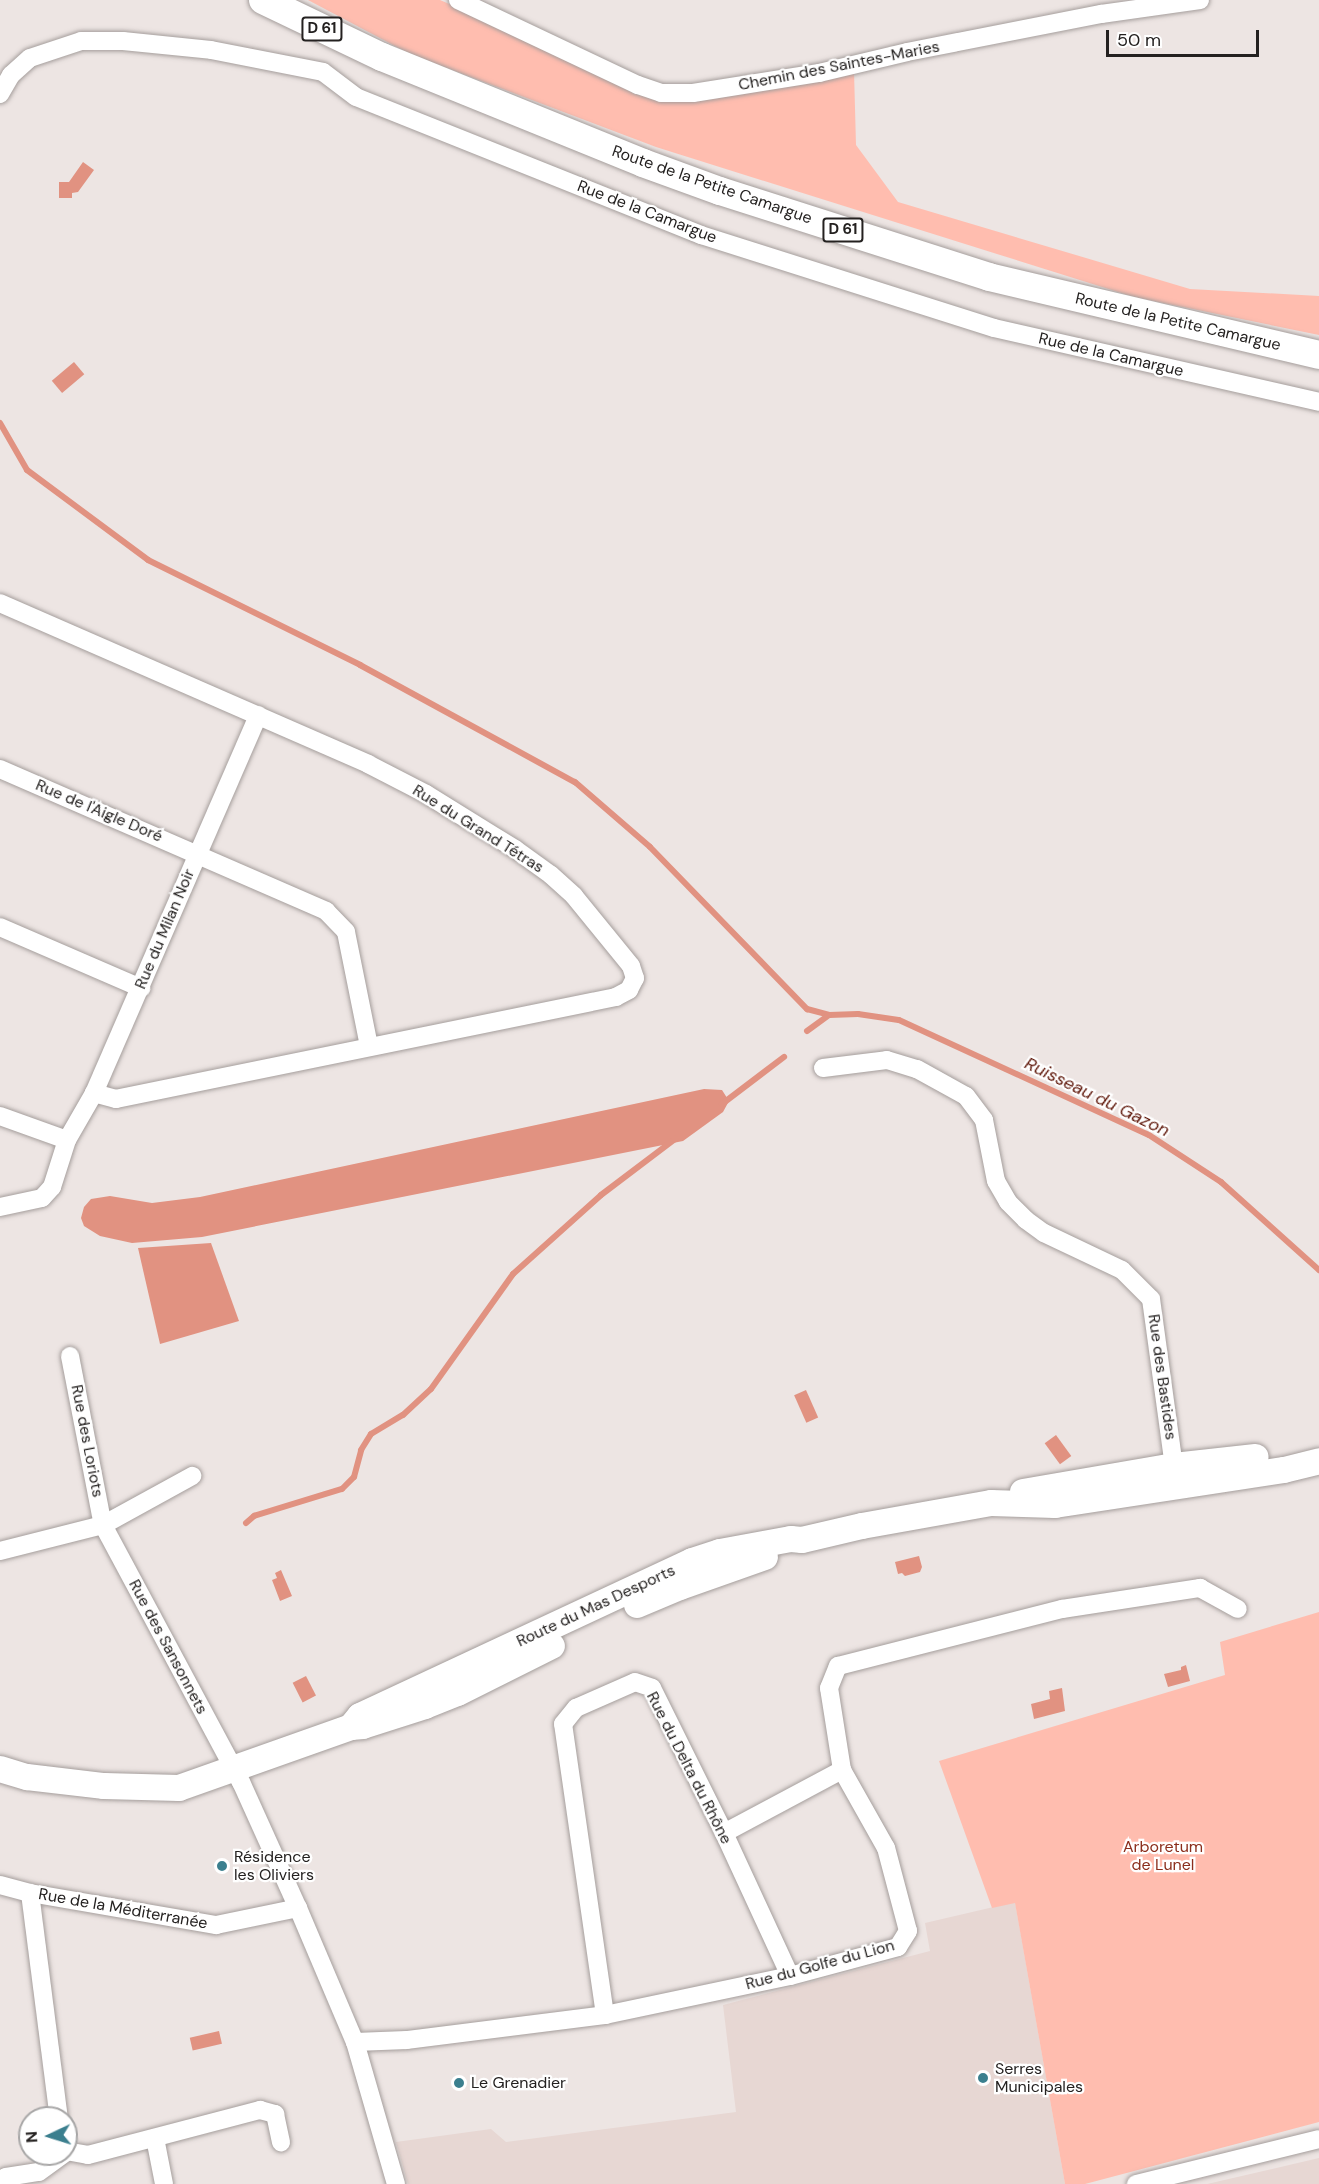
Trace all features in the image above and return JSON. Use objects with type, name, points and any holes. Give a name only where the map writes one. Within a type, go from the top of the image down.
[{"type":"main road","name":"Route de la Petite Camargue","points":[[263,0],[381,57],[643,163],[720,191],[989,277],[1319,355]]},
{"type":"street","name":"Chemin des Saintes-Maries","points":[[458,0],[638,85],[661,93],[693,93],[819,73],[907,52],[1101,14],[1200,0]]},
{"type":"street","name":"Rue de la Camargue","points":[[0,94],[11,75],[30,58],[81,41],[123,41],[211,50],[323,72],[356,97],[701,235],[994,328],[1319,402]]},
{"type":"street","name":"Rue du Grand Tétras","points":[[0,603],[258,715],[378,769],[426,794],[516,849],[574,896],[631,966],[635,978],[629,990],[616,997],[116,1099],[94,1093]]},
{"type":"street","name":"Rue du Milan Noir","points":[[0,1207],[42,1198],[57,1176],[67,1140],[94,1093],[258,715]]},
{"type":"street","name":"Rue de l'Aigle Doré","points":[[0,769],[326,910],[346,932],[369,1046]]},
{"type":"street","points":[[0,927],[141,988]]},
{"type":"street","name":"Rue des Bastides","points":[[823,1068],[887,1060],[917,1069],[966,1096],[984,1120],[996,1181],[1008,1202],[1026,1220],[1044,1233],[1122,1270],[1151,1299],[1175,1476]]},
{"type":"street","points":[[0,1116],[67,1140]]},
{"type":"street","name":"Rue des Loriots","points":[[70,1356],[103,1525]]},
{"type":"street","name":"Route du Mas Desports","points":[[1175,1476],[1319,1449]]},
{"type":"street","name":"Route du Mas Desports","points":[[0,1769],[27,1777],[104,1786],[179,1788],[351,1727],[360,1716],[480,1672],[692,1561],[723,1561],[791,1539],[802,1540],[862,1526],[991,1503],[1012,1494],[1175,1476],[1284,1470],[1319,1461]]},
{"type":"street","points":[[0,1551],[103,1525],[192,1476]]},
{"type":"street","name":"Rue des Sansonnets","points":[[103,1525],[234,1769],[298,1908],[355,2042],[396,2184]]},
{"type":"street","name":"Rue du Golfe du Lion","points":[[355,2042],[407,2040],[604,2015],[790,1976],[898,1947],[908,1931],[886,1848],[843,1770],[829,1688],[838,1666],[1062,1609],[1200,1588],[1238,1610]]},
{"type":"street","name":"Rue du Delta du Rhône","points":[[604,2015],[563,1724],[576,1708],[635,1682],[652,1688],[724,1833],[790,1976]]},
{"type":"street","points":[[724,1833],[843,1770]]},
{"type":"street","points":[[0,1885],[30,1893]]},
{"type":"street","name":"Rue de la Méditerranée","points":[[57,2106],[30,1893],[216,1925],[298,1908]]},
{"type":"street","points":[[78,2154],[88,2155],[260,2110],[275,2114],[281,2142]]},
{"type":"street","points":[[155,2138],[164,2184]]},
{"type":"street","points":[[1136,2184],[1319,2139]]},
{"type":"street","points":[[0,2181],[6,2177],[39,2172],[47,2166]]},
{"type":"shaded area","points":[[83,162],[94,170],[78,192],[72,193],[72,198],[59,198],[59,182],[69,182]]},
{"type":"shaded area","points":[[74,362],[84,374],[62,393],[52,381]]},
{"type":"shaded area","points":[[704,1089],[722,1090],[729,1101],[723,1112],[683,1141],[202,1237],[132,1243],[100,1236],[84,1226],[81,1218],[84,1207],[91,1199],[110,1196],[152,1203],[200,1197]]},
{"type":"shaded area","points":[[211,1243],[239,1321],[160,1344],[138,1248]]},
{"type":"shaded area","points":[[806,1390],[818,1417],[806,1423],[794,1395]]},
{"type":"shaded area","points":[[1056,1435],[1071,1456],[1060,1464],[1045,1443]]},
{"type":"shaded area","points":[[919,1556],[922,1567],[920,1572],[905,1576],[902,1573],[898,1574],[895,1562]]},
{"type":"shaded area","points":[[281,1570],[292,1596],[280,1601],[272,1580],[277,1578],[275,1573]]},
{"type":"shaded area","points":[[1186,1665],[1190,1681],[1168,1687],[1164,1674],[1181,1670],[1181,1667]]},
{"type":"shaded area","points":[[306,1676],[316,1696],[303,1702],[293,1683]]},
{"type":"shaded area","points":[[1062,1688],[1065,1711],[1034,1719],[1031,1704],[1050,1699],[1049,1691]]},
{"type":"shaded area","points":[[1015,1902],[1065,2184],[408,2184],[396,2142],[491,2129],[506,2142],[736,2112],[723,2005],[930,1951],[925,1923]]},
{"type":"shaded area","points":[[219,2031],[222,2044],[193,2050],[190,2038]]},
{"type":"shaded area","points":[[1319,2158],[1319,2184],[1207,2184]]},
{"type":"green space","points":[[308,0],[440,0],[586,63],[634,94],[659,99],[854,71],[856,145],[898,202],[1190,289],[1319,296],[1319,335],[1134,297],[656,147],[410,54]]},
{"type":"green space","name":"Arboretum de Lunel","points":[[1319,1612],[1319,2122],[1085,2184],[1065,2184],[1015,1903],[992,1908],[939,1761],[1225,1675],[1220,1642]]},
{"type":"waterway","name":"Ruisseau du Gazon","points":[[0,423],[27,470],[148,560],[360,665],[575,782],[650,847],[807,1009],[829,1015],[858,1014],[899,1020],[1149,1135],[1221,1182],[1319,1270]]},
{"type":"waterway","points":[[807,1031],[829,1015]]},
{"type":"waterway","points":[[722,1104],[784,1057]]},
{"type":"waterway","points":[[246,1523],[254,1516],[342,1489],[354,1477],[361,1450],[371,1434],[403,1415],[431,1389],[513,1274],[601,1195],[675,1139]]},
{"type":"place","name":"Résidence les Oliviers","points":[[222,1866]]},
{"type":"place","name":"Serres Municipales","points":[[983,2078]]},
{"type":"place","name":"Le Grenadier","points":[[459,2083]]}]
